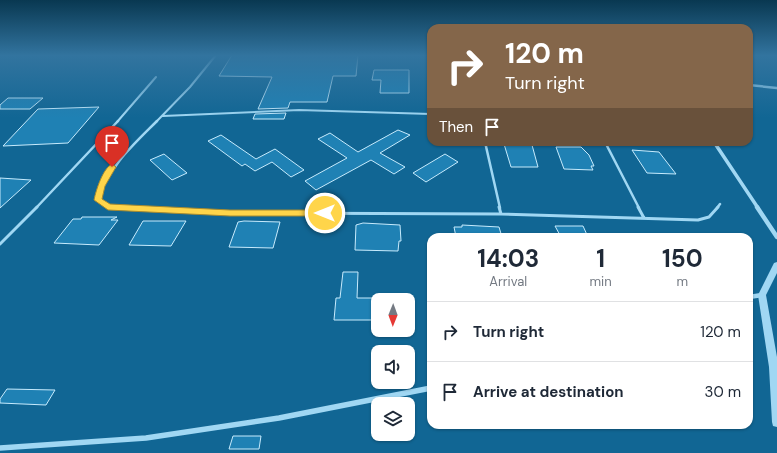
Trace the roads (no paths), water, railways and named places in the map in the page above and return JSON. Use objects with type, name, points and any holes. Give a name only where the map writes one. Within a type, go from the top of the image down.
[{"type":"street","points":[[753,85],[777,88]]},
{"type":"street","points":[[717,146],[777,237]]},
{"type":"street","points":[[777,265],[762,295],[774,367],[777,422]]},
{"type":"street","points":[[753,296],[762,295]]},
{"type":"street","points":[[0,448],[146,438],[279,418],[427,389]]},
{"type":"lane","points":[[201,76],[164,116],[112,167],[101,186],[98,200],[108,207],[230,213],[500,214],[698,220],[709,217],[720,204]]},
{"type":"lane","points":[[0,244],[100,142],[156,77]]},
{"type":"lane","points":[[164,116],[299,110],[427,114]]},
{"type":"lane","points":[[486,146],[500,214]]},
{"type":"lane","points":[[607,146],[644,218]]}]
